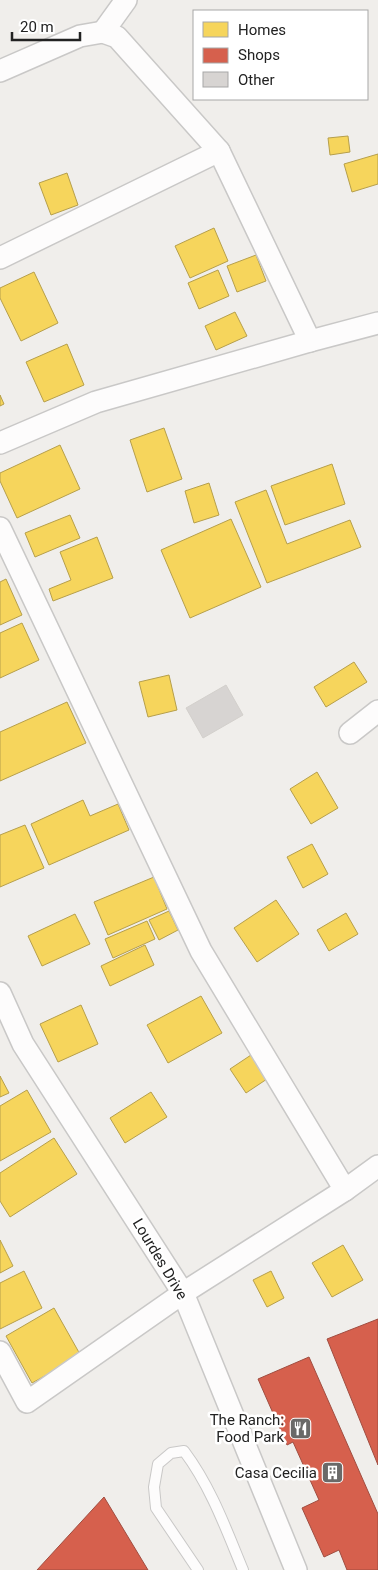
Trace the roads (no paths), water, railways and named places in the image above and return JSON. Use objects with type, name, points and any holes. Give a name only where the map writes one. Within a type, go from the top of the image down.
[{"type":"street","points":[[103,32],[126,0]]},
{"type":"street","points":[[0,71],[80,36],[103,32],[117,37],[219,151],[310,340]]},
{"type":"street","points":[[0,258],[219,151]]},
{"type":"street","points":[[0,443],[96,402],[310,340],[378,323]]},
{"type":"street","points":[[0,528],[201,951],[345,1190]]},
{"type":"street","points":[[350,733],[378,711]]},
{"type":"street","name":"Lourdes Drive","points":[[0,993],[23,1044],[183,1293],[296,1570]]},
{"type":"street","points":[[0,1352],[27,1402],[183,1293],[345,1190],[378,1166]]},
{"type":"lane","points":[[198,1570],[156,1508],[155,1475],[158,1464],[170,1453],[184,1451],[190,1458],[214,1499],[243,1570]]},
{"type":"place","name":"The Ranch: Food Park","points":[[300,1429]]},
{"type":"place","name":"Casa Cecilia","points":[[333,1473]]}]
